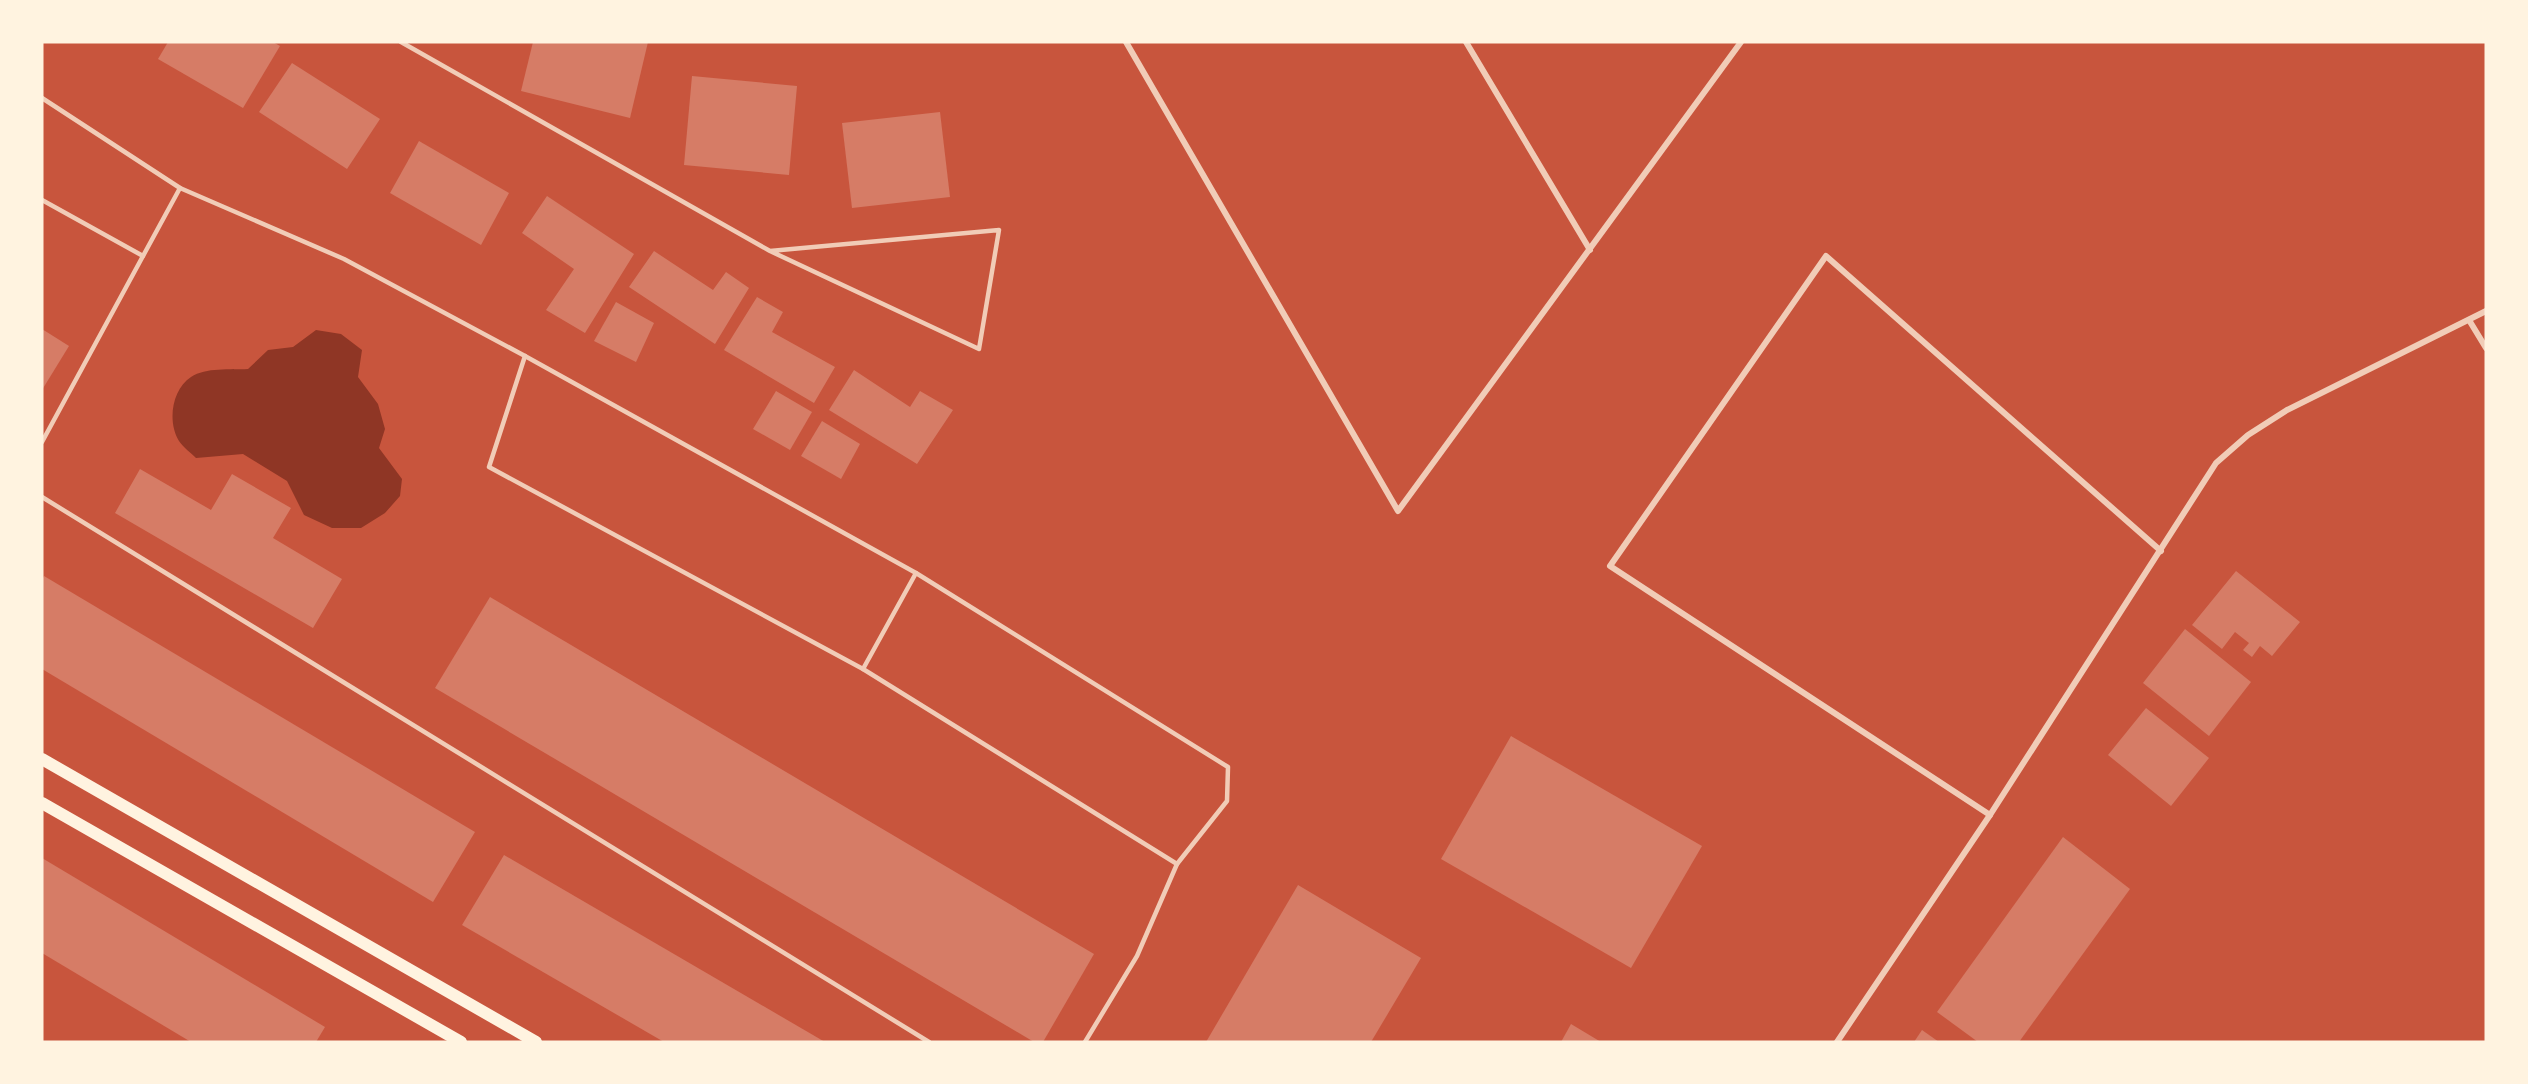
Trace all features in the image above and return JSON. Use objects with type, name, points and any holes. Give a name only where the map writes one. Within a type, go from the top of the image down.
[{"type":"main road","points":[[42,759],[536,1042]]},
{"type":"main road","points":[[42,803],[461,1042]]},
{"type":"street","points":[[1126,42],[1398,511],[1741,42]]},
{"type":"street","points":[[1466,42],[1590,250]]},
{"type":"street","points":[[1990,814],[1610,566],[1826,256],[2161,551]]},
{"type":"street","points":[[1837,1042],[1990,814],[2216,463],[2248,435],[2286,410],[2486,311]]},
{"type":"street","points":[[2469,320],[2486,348]]},
{"type":"lane","points":[[401,42],[770,251],[979,349],[999,231],[770,251]]},
{"type":"lane","points":[[42,99],[180,188],[344,259],[525,356],[916,573],[1228,767],[1227,801],[1177,864],[1137,956],[1085,1042]]},
{"type":"lane","points":[[42,442],[180,188]]},
{"type":"lane","points":[[42,200],[143,256]]},
{"type":"lane","points":[[525,356],[489,467],[863,669],[1177,864]]},
{"type":"lane","points":[[42,497],[928,1042]]},
{"type":"lane","points":[[863,669],[916,573]]},
{"type":"shaded area","points":[[316,330],[341,334],[362,350],[358,377],[378,404],[385,429],[379,448],[402,479],[400,496],[385,513],[361,528],[332,528],[304,515],[287,481],[243,454],[196,458],[179,441],[173,425],[173,406],[179,389],[191,377],[211,370],[248,369],[268,350],[293,347]]},
{"type":"building","points":[[168,42],[273,42],[280,46],[243,108],[158,59]]},
{"type":"building","points":[[533,42],[648,42],[630,118],[521,91]]},
{"type":"building","points":[[292,63],[380,119],[347,169],[259,112]]},
{"type":"building","points":[[692,76],[797,86],[789,175],[684,165]]},
{"type":"building","points":[[940,112],[950,197],[852,208],[842,123]]},
{"type":"building","points":[[419,141],[509,193],[481,245],[390,193]]},
{"type":"building","points":[[547,196],[634,254],[585,333],[546,310],[574,269],[522,233]]},
{"type":"building","points":[[654,251],[713,290],[726,272],[749,288],[715,344],[629,287]]},
{"type":"building","points":[[757,297],[783,312],[772,332],[835,367],[814,403],[724,350]]},
{"type":"building","points":[[616,302],[654,323],[636,362],[594,341]]},
{"type":"building","points":[[42,329],[69,346],[42,390]]},
{"type":"building","points":[[854,370],[910,407],[920,391],[953,410],[917,464],[829,410]]},
{"type":"building","points":[[776,391],[812,412],[790,450],[753,429]]},
{"type":"building","points":[[822,421],[860,444],[841,479],[801,456]]},
{"type":"building","points":[[140,469],[211,510],[232,474],[291,508],[273,538],[342,579],[313,628],[115,513]]},
{"type":"building","points":[[2236,571],[2300,622],[2272,656],[2260,646],[2252,657],[2243,650],[2249,643],[2235,632],[2222,649],[2192,625]]},
{"type":"building","points":[[44,576],[475,832],[433,902],[42,669],[42,580]]},
{"type":"building","points":[[490,597],[1094,954],[1043,1042],[1034,1042],[435,688]]},
{"type":"building","points":[[2185,629],[2251,682],[2209,736],[2143,683]]},
{"type":"building","points":[[2146,708],[2209,758],[2171,806],[2108,755]]},
{"type":"building","points":[[1511,736],[1702,846],[1631,968],[1441,859]]},
{"type":"building","points":[[2063,837],[2130,889],[2019,1042],[1978,1042],[1937,1012]]},
{"type":"building","points":[[504,855],[825,1042],[664,1042],[462,925]]},
{"type":"building","points":[[42,858],[325,1027],[316,1042],[191,1042],[42,953]]},
{"type":"building","points":[[1298,885],[1421,958],[1371,1042],[1206,1042]]},
{"type":"building","points":[[1571,1024],[1601,1042],[1561,1042]]},
{"type":"building","points":[[1922,1030],[1939,1042],[1914,1042]]}]
